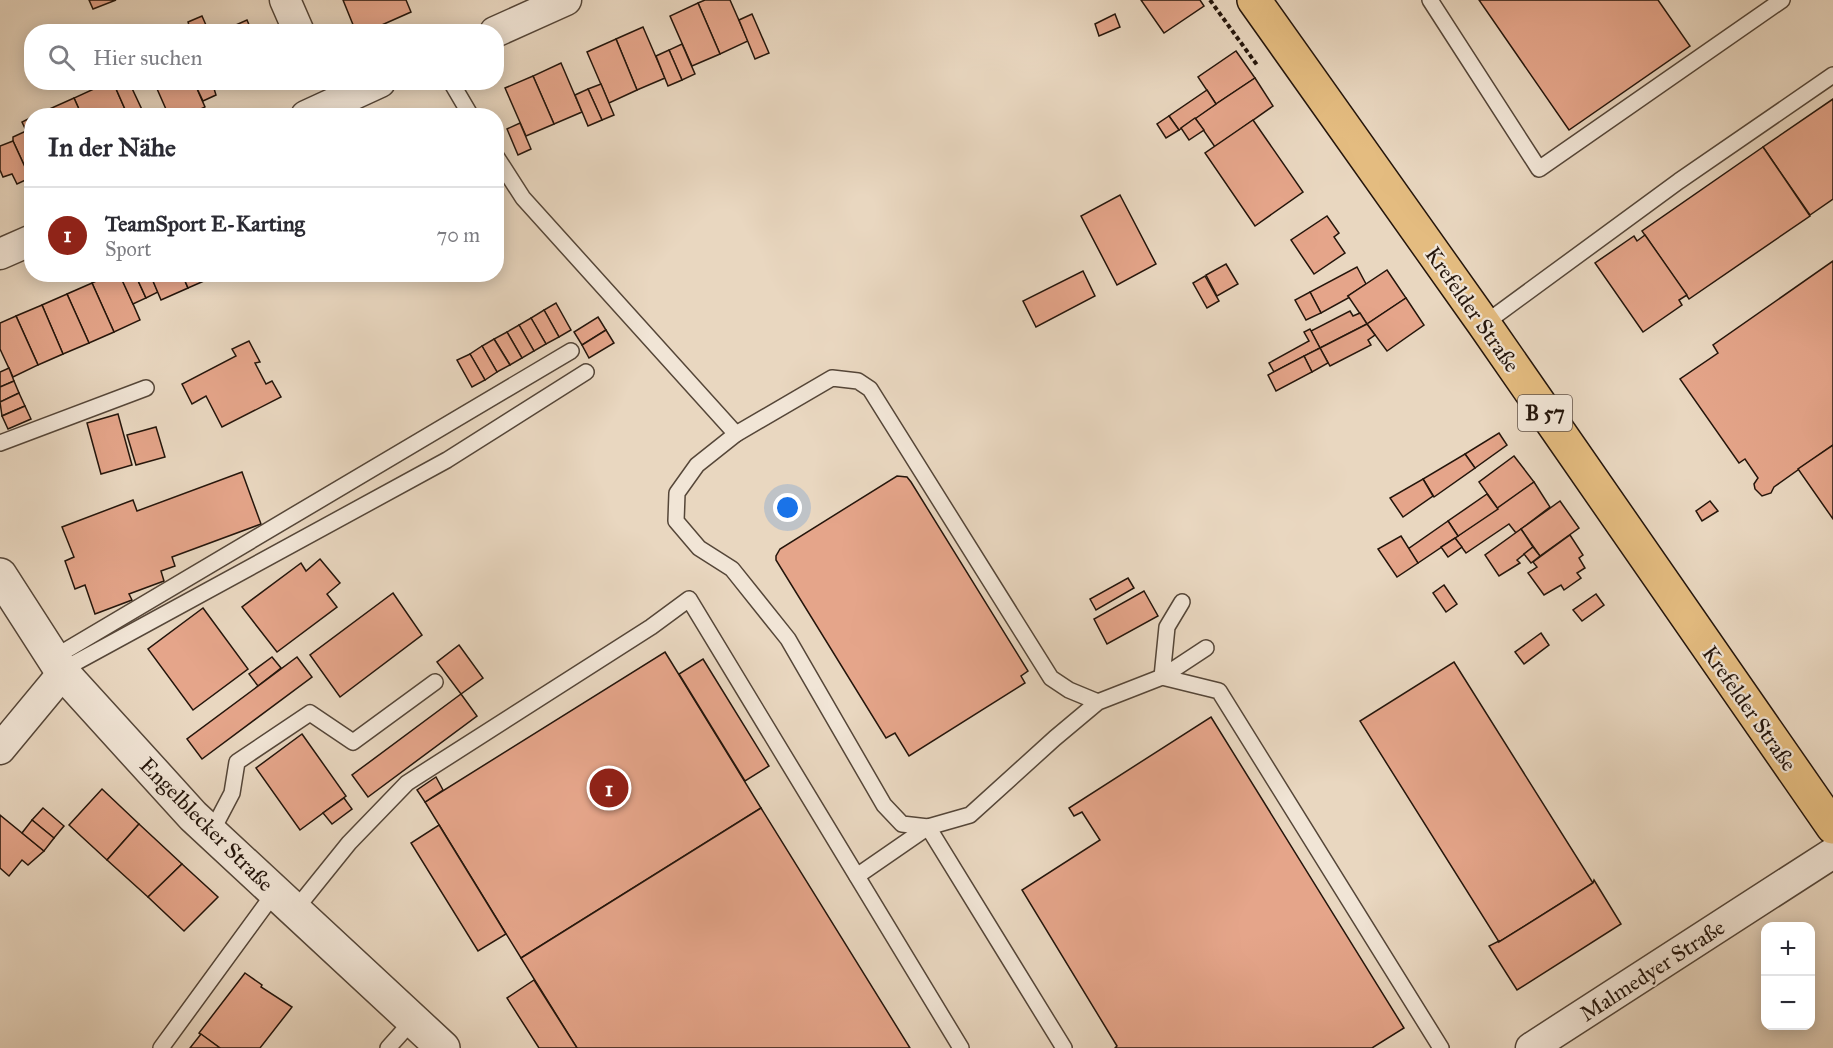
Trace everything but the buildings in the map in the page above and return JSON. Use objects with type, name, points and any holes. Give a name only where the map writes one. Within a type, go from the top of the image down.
[{"type":"main road","name":"Krefelder Straße","points":[[1254,0],[1484,324],[1833,827]]},
{"type":"street","points":[[285,0],[296,24]]},
{"type":"street","points":[[504,28],[566,0]]},
{"type":"street","points":[[320,101],[355,90]]},
{"type":"street","points":[[0,254],[24,244]]},
{"type":"street","name":"Engelblecker Straße","points":[[0,575],[59,667],[193,816],[443,1048]]},
{"type":"street","points":[[0,748],[59,667]]},
{"type":"street","name":"Malmedyer Straße","points":[[1531,1048],[1833,853]]},
{"type":"lane","points":[[1430,0],[1539,168],[1782,0]]},
{"type":"lane","points":[[1484,324],[1679,181],[1833,75]]},
{"type":"lane","points":[[456,90],[466,108]]},
{"type":"lane","points":[[504,168],[523,198],[736,434]]},
{"type":"lane","points":[[59,667],[571,351]]},
{"type":"lane","points":[[59,667],[447,460],[586,372]]},
{"type":"lane","points":[[928,827],[902,824],[884,805],[788,639],[732,568],[699,548],[676,521],[677,493],[697,465],[736,434],[832,378],[858,381],[870,389],[1051,678],[1069,690],[1098,702]]},
{"type":"lane","points":[[0,443],[146,388]]},
{"type":"lane","points":[[161,1048],[285,901],[349,843],[407,783],[651,627],[688,599],[961,1048]]},
{"type":"lane","points":[[1162,677],[1167,627],[1182,602]]},
{"type":"lane","points":[[858,876],[928,827],[970,815],[1098,702],[1162,677],[1206,648]]},
{"type":"lane","points":[[1162,677],[1219,691],[1441,1048]]},
{"type":"lane","points":[[211,833],[232,793],[237,762],[310,713],[353,742],[435,682]]},
{"type":"lane","points":[[928,827],[1064,1048]]},
{"type":"lane","points":[[388,1048],[412,1020]]},
{"type":"place","name":"TeamSport E-Karting","points":[[609,788]]}]
